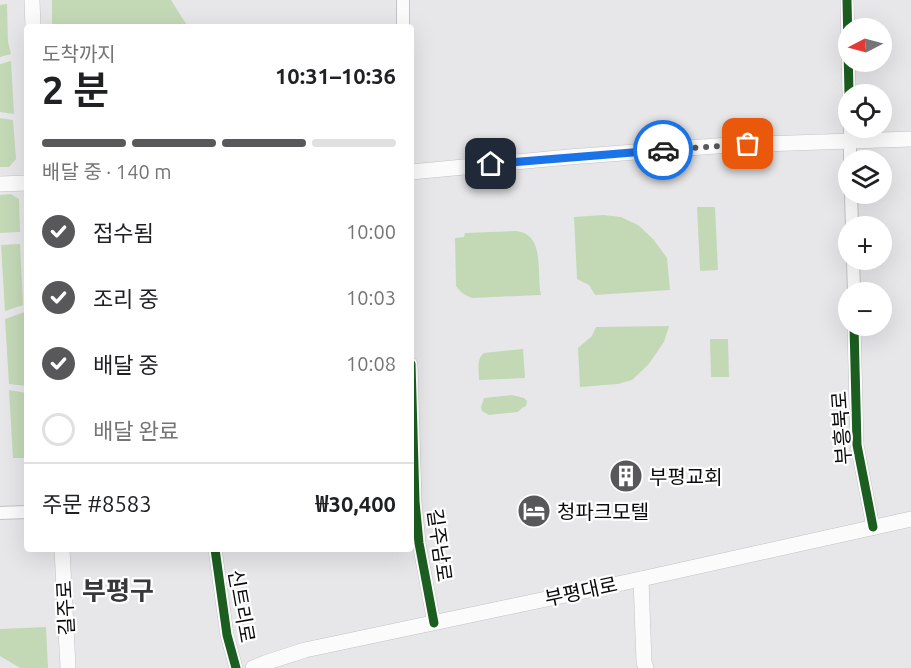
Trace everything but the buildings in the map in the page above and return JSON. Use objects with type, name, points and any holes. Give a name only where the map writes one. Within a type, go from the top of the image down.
[{"type":"main road","points":[[32,0],[33,24]]},
{"type":"main road","points":[[414,172],[838,135]]},
{"type":"main road","points":[[892,137],[911,139]]},
{"type":"main road","points":[[0,184],[24,183]]},
{"type":"main road","name":"부평대로","points":[[253,668],[305,650],[911,519]]},
{"type":"main road","name":"길주로","points":[[62,552],[68,668]]},
{"type":"main road","points":[[640,579],[646,668]]},
{"type":"street","points":[[403,0],[403,24]]},
{"type":"street","points":[[847,0],[849,84]]},
{"type":"street","name":"부흥북로","points":[[854,336],[857,445],[873,527]]},
{"type":"street","name":"길주남로","points":[[414,468],[419,543],[434,623]]},
{"type":"street","points":[[0,513],[24,512]]},
{"type":"street","name":"신트리로","points":[[214,552],[227,635],[236,668]]},
{"type":"green space","points":[[52,0],[171,0],[186,24],[52,24]]},
{"type":"green space","points":[[7,4],[8,42],[11,54],[0,57],[0,5]]},
{"type":"green space","points":[[11,61],[14,114],[0,112],[0,64]]},
{"type":"green space","points":[[0,118],[13,120],[16,159],[9,167],[0,167]]},
{"type":"green space","points":[[11,194],[19,199],[20,232],[0,233],[0,195]]},
{"type":"green space","points":[[697,207],[715,207],[718,270],[700,271]]},
{"type":"green space","points":[[603,215],[621,217],[638,225],[653,239],[667,258],[670,290],[595,295],[589,285],[577,279],[574,217]]},
{"type":"green space","points":[[516,231],[532,239],[536,247],[541,295],[468,297],[456,286],[455,238],[464,237],[465,233]]},
{"type":"green space","points":[[20,244],[23,305],[5,311],[1,245]]},
{"type":"green space","points":[[24,312],[24,386],[9,384],[5,319]]},
{"type":"green space","points":[[669,326],[664,342],[648,365],[632,380],[618,384],[580,387],[578,348],[592,336],[596,327]]},
{"type":"green space","points":[[710,339],[728,339],[729,377],[711,377]]},
{"type":"green space","points":[[523,349],[525,378],[479,380],[479,362],[484,353]]},
{"type":"green space","points":[[9,390],[24,392],[24,458],[13,458]]},
{"type":"green space","points":[[512,395],[527,401],[526,406],[518,412],[489,415],[482,411],[484,398]]},
{"type":"green space","points":[[46,627],[48,668],[20,668],[0,656],[0,629]]},
{"type":"cycle path","points":[[847,0],[849,84]]},
{"type":"cycle path","points":[[854,336],[857,445],[873,527]]},
{"type":"cycle path","points":[[414,468],[419,543],[434,623]]},
{"type":"cycle path","points":[[215,552],[227,635],[236,668]]},
{"type":"way so far","points":[[663,150],[748,144]]},
{"type":"place","name":"부평교회","points":[[626,476]]},
{"type":"place","name":"청파크모텔","points":[[534,511]]},
{"type":"district","name":"부평구","points":[[118,590]]},
{"type":"route","points":[[491,164],[663,150]]}]
